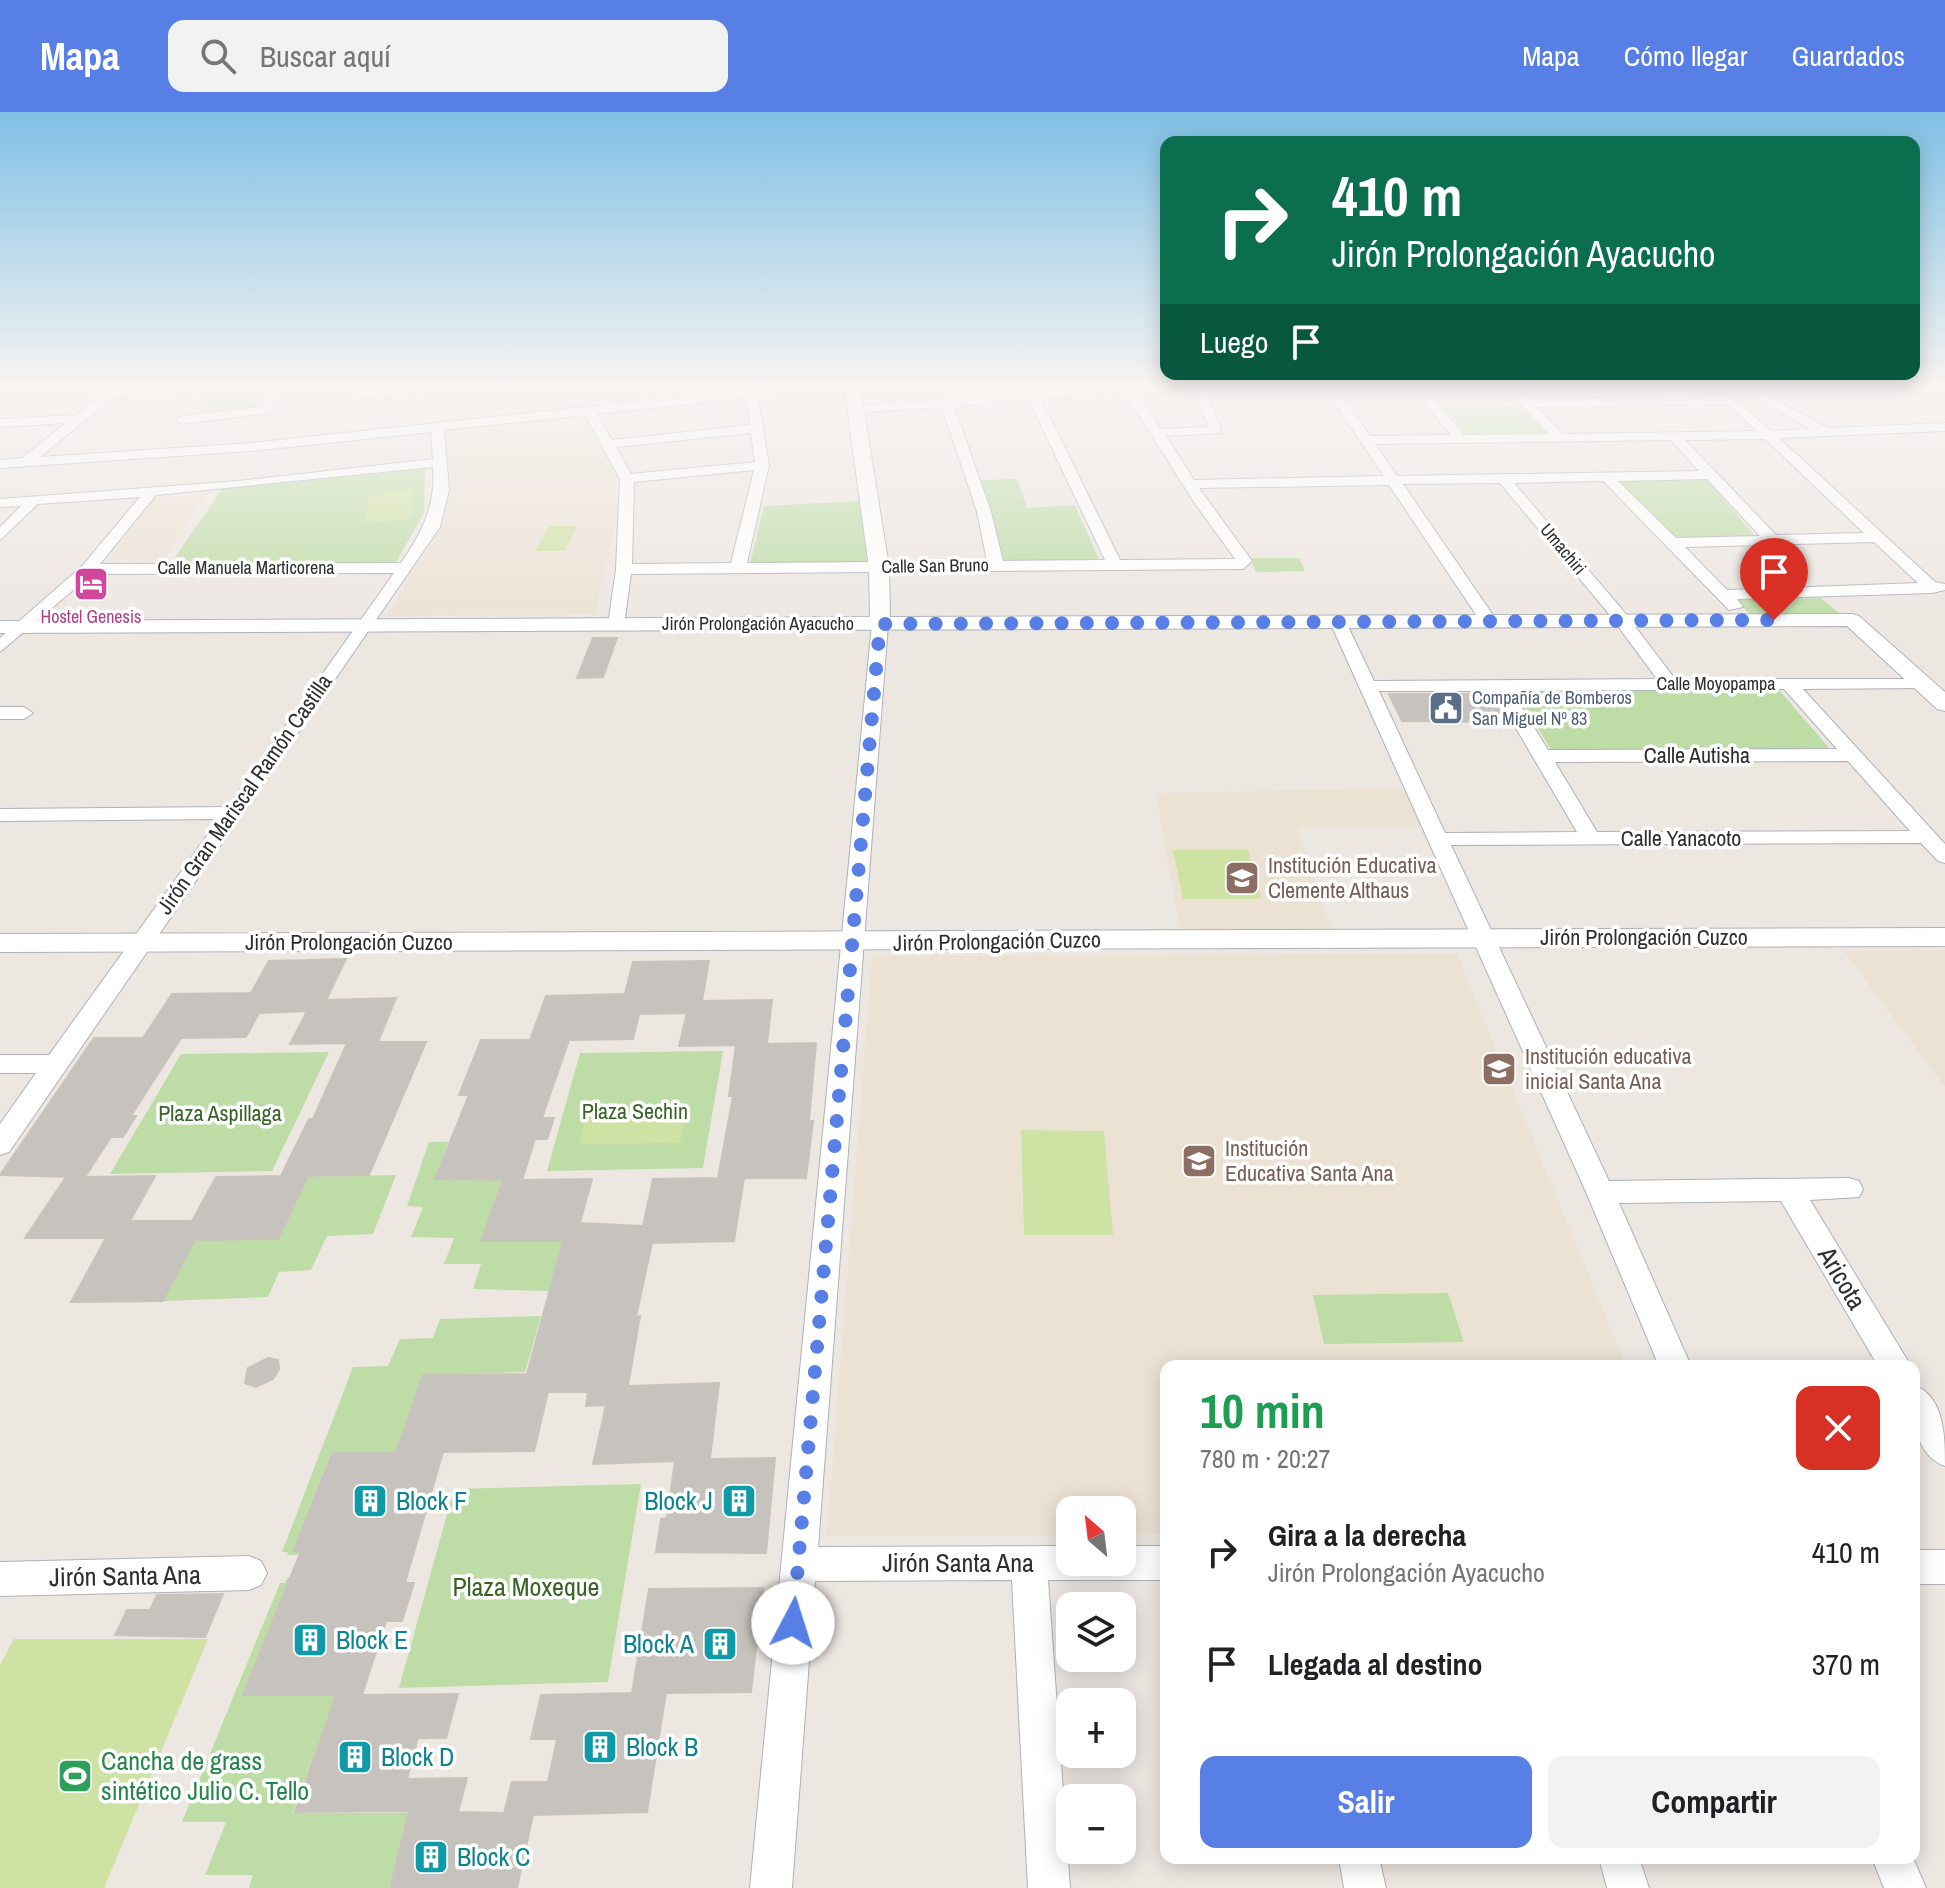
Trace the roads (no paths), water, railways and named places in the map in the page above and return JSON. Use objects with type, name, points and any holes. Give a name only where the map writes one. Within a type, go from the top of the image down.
[{"type":"street","points":[[0,503],[151,492],[374,469]]},
{"type":"street","name":"Jirón Gran Mariscal Ramón Castilla","points":[[0,1145],[139,941],[433,527],[442,490],[441,469]]},
{"type":"street","points":[[616,625],[624,569],[627,479],[622,469]]},
{"type":"street","points":[[627,479],[725,469]]},
{"type":"street","points":[[738,568],[761,469]]},
{"type":"street","points":[[771,1888],[880,624],[879,567],[864,469]]},
{"type":"street","points":[[969,469],[984,512],[996,565]]},
{"type":"street","points":[[1068,469],[1114,564]]},
{"type":"street","points":[[1180,469],[1190,484],[1709,475]]},
{"type":"street","points":[[1387,469],[1489,621]]},
{"type":"street","points":[[1704,469],[1771,539]]},
{"type":"street","points":[[1806,469],[1875,537],[1938,587]]},
{"type":"street","points":[[1607,477],[1748,620]]},
{"type":"street","name":"Umachiri","points":[[1503,478],[1670,684]]},
{"type":"street","name":"Calle San Bruno","points":[[624,569],[1237,565],[1244,561],[1190,484]]},
{"type":"street","points":[[0,647],[10,627],[88,569],[151,492]]},
{"type":"street","points":[[0,536],[33,501]]},
{"type":"street","points":[[1669,543],[1875,537]]},
{"type":"street","name":"Calle Manuela Marticorena","points":[[88,569],[405,568]]},
{"type":"street","points":[[1724,595],[1938,587]]},
{"type":"street","points":[[1825,593],[1945,704]]},
{"type":"street","name":"Jirón Prolongación Ayacucho","points":[[10,627],[1852,620]]},
{"type":"street","points":[[1338,622],[1480,937],[1600,1192],[1672,1360]]},
{"type":"street","points":[[1788,683],[1945,857]]},
{"type":"street","name":"Calle Moyopampa","points":[[1366,686],[1922,683]]},
{"type":"street","points":[[1500,685],[1591,839]]},
{"type":"street","points":[[0,713],[24,713]]},
{"type":"street","name":"Calle Autisha","points":[[1542,756],[1852,755]]},
{"type":"street","points":[[0,815],[232,813]]},
{"type":"street","name":"Calle Yanacoto","points":[[1435,839],[1927,837]]},
{"type":"street","name":"Jirón Prolongación Cuzco","points":[[0,943],[854,943],[1480,937],[1945,937]]},
{"type":"street","points":[[0,1064],[55,1064]]},
{"type":"street","points":[[1600,1192],[1849,1189]]},
{"type":"street","name":"Aricota","points":[[1790,1191],[1891,1360]]},
{"type":"street","points":[[1920,1409],[1945,1451]]},
{"type":"street","points":[[1029,1562],[1049,1888]]},
{"type":"street","name":"Jirón Santa Ana","points":[[797,1564],[1160,1563]]},
{"type":"street","points":[[1920,1567],[1945,1567]]},
{"type":"street","name":"Jirón Santa Ana","points":[[0,1579],[249,1573]]},
{"type":"street","points":[[1360,1864],[1365,1888]]},
{"type":"street","points":[[1621,1864],[1628,1888]]},
{"type":"street","points":[[1895,1864],[1905,1888]]},
{"type":"place","name":"Hostel Genesis","points":[[91,584]]},
{"type":"place","name":"Compañía de Bomberos San Miguel Nº 83","points":[[1446,708]]},
{"type":"place","name":"Institución Educativa Clemente Althaus","points":[[1242,878]]},
{"type":"place","name":"Institución educativa inicial Santa Ana","points":[[1499,1069]]},
{"type":"place","name":"Institución Educativa Santa Ana","points":[[1199,1161]]},
{"type":"place","name":"Block F","points":[[370,1501]]},
{"type":"place","name":"Block J","points":[[739,1501]]},
{"type":"place","name":"Block E","points":[[310,1640]]},
{"type":"place","name":"Block A","points":[[720,1644]]},
{"type":"place","name":"Block B","points":[[600,1747]]},
{"type":"place","name":"Block D","points":[[355,1757]]},
{"type":"place","name":"Cancha de grass sintético Julio C. Tello","points":[[75,1776]]},
{"type":"place","name":"Block C","points":[[431,1857]]},
{"type":"park label","name":"Plaza Sechin","points":[[635,1111]]},
{"type":"park label","name":"Plaza Aspillaga","points":[[220,1113]]},
{"type":"park label","name":"Plaza Moxeque","points":[[526,1587]]}]
